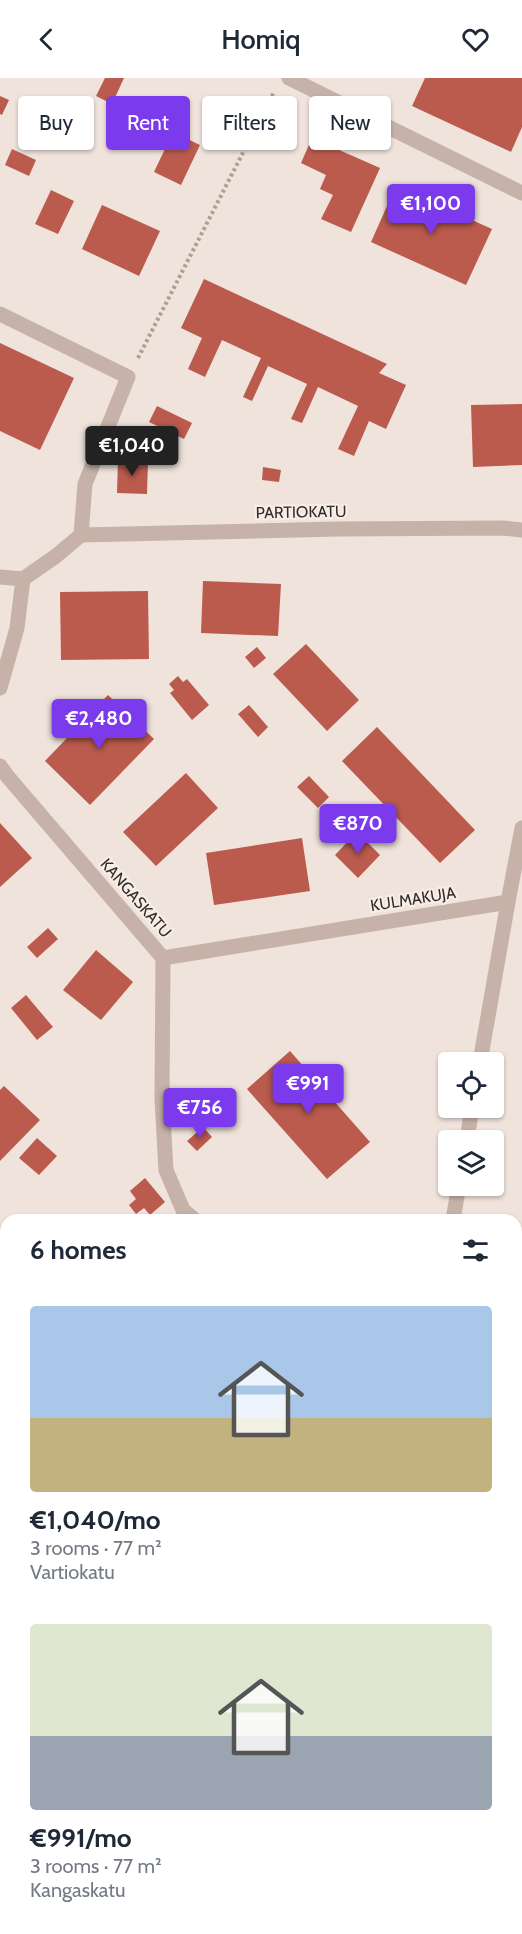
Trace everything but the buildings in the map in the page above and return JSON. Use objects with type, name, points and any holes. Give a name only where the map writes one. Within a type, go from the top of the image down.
[{"type":"street","points":[[289,78],[522,193]]},
{"type":"street","points":[[0,314],[128,377],[84,484],[81,535],[56,556],[22,579],[0,577]]},
{"type":"street","name":"PARTIOKATU","points":[[81,535],[338,529],[503,528],[522,530]]},
{"type":"street","points":[[0,687],[17,628],[22,579]]},
{"type":"street","name":"KANGASKATU","points":[[0,766],[163,957],[162,1099],[166,1170],[183,1214]]},
{"type":"street","points":[[482,1052],[522,828]]},
{"type":"street","name":"KULMAKUJA","points":[[163,957],[508,902]]},
{"type":"street","points":[[454,1214],[457,1196]]},
{"type":"path","points":[[128,377],[275,89]]}]
